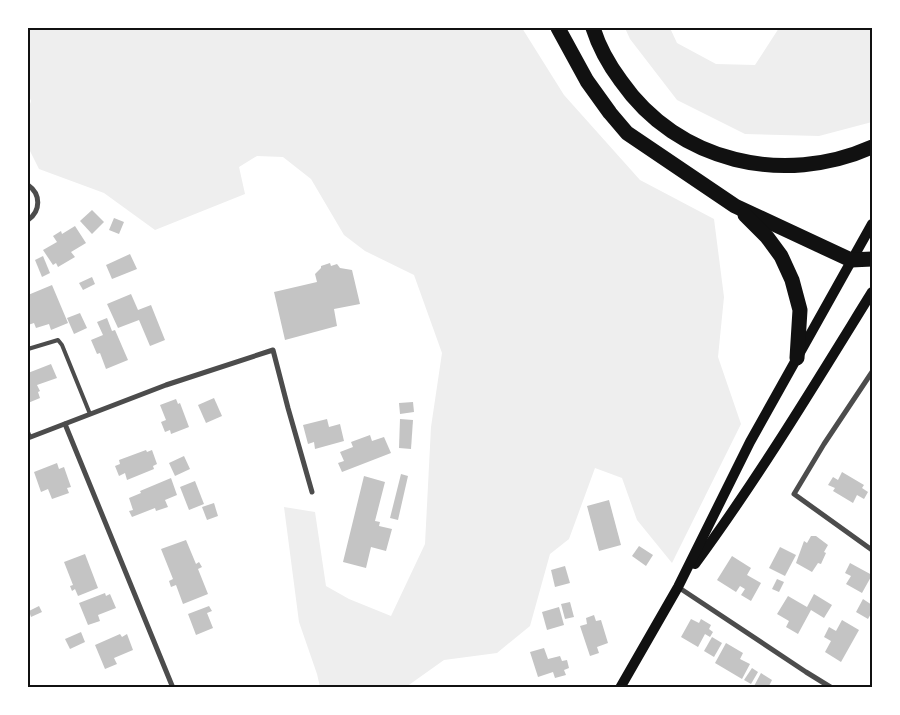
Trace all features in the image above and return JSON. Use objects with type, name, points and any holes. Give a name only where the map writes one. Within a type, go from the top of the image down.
[{"type":"highway","points":[[558,28],[587,81],[627,133],[735,206],[851,260],[872,259]]},
{"type":"highway","points":[[593,28],[600,46],[615,73],[635,100],[672,133],[700,147],[746,162],[798,166],[844,158],[872,147]]},
{"type":"highway","points":[[735,206],[767,237],[781,256],[792,280],[800,310],[797,358]]},
{"type":"main road","points":[[620,688],[678,587],[750,442],[872,224]]},
{"type":"main road","points":[[678,587],[734,510],[872,292]]},
{"type":"street","points":[[28,185],[35,193],[38,206],[36,212],[28,220]]},
{"type":"street","points":[[28,436],[66,424],[166,385],[273,350],[312,492]]},
{"type":"street","points":[[872,372],[824,444],[794,494],[872,550]]},
{"type":"street","points":[[66,424],[173,688]]},
{"type":"street","points":[[678,587],[832,688]]},
{"type":"lane","points":[[28,349],[58,340],[62,345],[90,414]]},
{"type":"shaded area","points":[[28,28],[522,28],[564,95],[640,180],[714,219],[724,297],[718,357],[741,424],[672,563],[637,520],[622,478],[595,468],[569,539],[550,554],[530,626],[497,653],[444,660],[406,687],[320,687],[299,622],[284,507],[315,512],[326,586],[349,599],[391,616],[425,544],[431,427],[442,353],[414,275],[365,251],[344,235],[311,179],[283,157],[257,156],[239,167],[245,194],[155,230],[104,193],[39,169],[28,147],[28,110],[31,101],[28,93]]},
{"type":"shaded area","points":[[625,28],[670,28],[677,43],[716,64],[755,65],[779,28],[872,28],[872,122],[819,136],[745,134],[677,100],[630,39]]},
{"type":"building","points":[[92,210],[104,222],[92,234],[80,221]]},
{"type":"building","points":[[114,218],[124,222],[119,234],[109,230]]},
{"type":"building","points":[[75,226],[86,243],[71,252],[75,257],[58,267],[56,263],[53,265],[43,250],[57,242],[53,236],[61,231],[62,234]]},
{"type":"building","points":[[130,254],[137,269],[112,279],[106,265]]},
{"type":"building","points":[[43,256],[50,273],[42,277],[35,260]]},
{"type":"building","points":[[330,263],[331,266],[337,264],[340,268],[352,270],[360,304],[334,309],[337,326],[285,340],[274,292],[317,282],[315,274],[321,266]]},
{"type":"building","points":[[92,277],[95,284],[83,290],[79,283]]},
{"type":"building","points":[[52,285],[68,323],[51,330],[49,324],[36,328],[34,323],[28,325],[28,295]]},
{"type":"building","points":[[131,294],[138,310],[151,305],[165,340],[150,346],[139,320],[118,328],[107,304]]},
{"type":"building","points":[[80,313],[87,328],[74,334],[67,318]]},
{"type":"building","points":[[107,318],[112,331],[115,330],[128,360],[106,369],[100,353],[97,354],[91,340],[103,335],[97,322]]},
{"type":"building","points":[[51,364],[57,378],[37,385],[40,391],[38,392],[40,398],[28,403],[28,373]]},
{"type":"building","points":[[214,398],[222,416],[206,423],[198,405]]},
{"type":"building","points":[[176,399],[178,404],[180,403],[189,427],[171,434],[170,430],[165,432],[161,422],[166,420],[160,405]]},
{"type":"building","points":[[413,402],[414,412],[400,414],[399,403]]},
{"type":"building","points":[[327,419],[329,427],[340,424],[344,441],[315,449],[314,442],[308,444],[303,425]]},
{"type":"building","points":[[400,419],[413,420],[411,449],[399,448]]},
{"type":"building","points":[[370,435],[372,441],[384,437],[391,453],[342,472],[338,463],[344,461],[340,452],[353,447],[351,442]]},
{"type":"building","points":[[146,450],[147,452],[152,450],[157,464],[153,466],[154,469],[127,480],[125,473],[119,476],[115,466],[120,464],[119,460]]},
{"type":"building","points":[[184,456],[190,469],[175,476],[169,463]]},
{"type":"building","points":[[57,463],[59,469],[64,467],[71,487],[67,488],[69,493],[52,499],[48,489],[41,492],[34,472]]},
{"type":"building","points":[[842,472],[864,485],[862,488],[868,492],[864,499],[857,495],[853,503],[833,491],[835,488],[828,485],[833,477],[838,480]]},
{"type":"building","points":[[401,474],[408,476],[398,520],[390,518]]},
{"type":"building","points":[[364,476],[385,482],[375,521],[380,522],[379,526],[392,529],[386,551],[371,547],[366,568],[343,562]]},
{"type":"building","points":[[171,478],[177,495],[165,500],[168,507],[156,511],[155,508],[132,517],[129,511],[133,510],[129,498],[141,493],[140,491]]},
{"type":"building","points":[[195,481],[204,504],[189,510],[180,487]]},
{"type":"building","points":[[609,500],[621,545],[599,551],[587,506]]},
{"type":"building","points":[[214,503],[218,516],[207,520],[202,507]]},
{"type":"building","points":[[811,536],[816,536],[828,545],[821,564],[818,563],[812,572],[796,563],[804,541],[807,543]]},
{"type":"building","points":[[186,540],[196,564],[199,562],[202,567],[198,569],[208,594],[183,604],[176,585],[171,587],[169,581],[173,579],[161,549]]},
{"type":"building","points":[[639,546],[653,555],[646,566],[632,556]]},
{"type":"building","points":[[780,547],[796,555],[785,576],[769,568]]},
{"type":"building","points":[[85,554],[98,588],[78,596],[75,589],[72,591],[70,586],[73,585],[64,562]]},
{"type":"building","points":[[732,556],[751,568],[747,575],[761,583],[751,601],[741,595],[745,589],[740,586],[736,592],[717,580]]},
{"type":"building","points":[[850,563],[872,575],[862,593],[846,584],[851,576],[845,573]]},
{"type":"building","points":[[565,566],[570,583],[555,587],[551,570]]},
{"type":"building","points":[[777,579],[784,582],[779,592],[772,589]]},
{"type":"building","points":[[105,593],[106,596],[110,594],[116,608],[98,615],[100,621],[88,625],[79,603]]},
{"type":"building","points":[[814,594],[832,605],[824,618],[811,610],[798,634],[786,627],[789,621],[777,614],[788,596],[807,607]]},
{"type":"building","points":[[863,599],[872,605],[872,612],[868,619],[856,612]]},
{"type":"building","points":[[570,602],[574,617],[565,619],[561,604]]},
{"type":"building","points":[[39,606],[42,612],[31,617],[29,611]]},
{"type":"building","points":[[209,606],[212,611],[207,613],[213,628],[196,635],[188,614]]},
{"type":"building","points":[[559,607],[564,625],[547,630],[542,612]]},
{"type":"building","points":[[594,615],[596,621],[601,620],[608,643],[597,647],[599,653],[590,656],[580,626],[587,624],[586,618]]},
{"type":"building","points":[[691,619],[699,623],[701,619],[711,625],[709,629],[713,632],[710,637],[705,634],[698,647],[681,637]]},
{"type":"building","points":[[842,620],[859,630],[841,662],[825,652],[831,641],[824,637],[829,627],[836,631]]},
{"type":"building","points":[[81,632],[85,642],[70,649],[65,639]]},
{"type":"building","points":[[120,634],[122,637],[127,634],[133,650],[114,658],[117,664],[105,669],[95,645]]},
{"type":"building","points":[[712,637],[722,643],[714,657],[704,651]]},
{"type":"building","points":[[726,643],[743,653],[740,659],[750,664],[742,679],[715,663]]},
{"type":"building","points":[[544,648],[548,659],[560,656],[562,661],[567,660],[569,668],[564,670],[566,675],[555,678],[553,672],[538,677],[530,652]]},
{"type":"building","points":[[752,668],[758,672],[751,684],[744,680]]},
{"type":"building","points":[[761,673],[772,680],[768,688],[753,688]]}]
